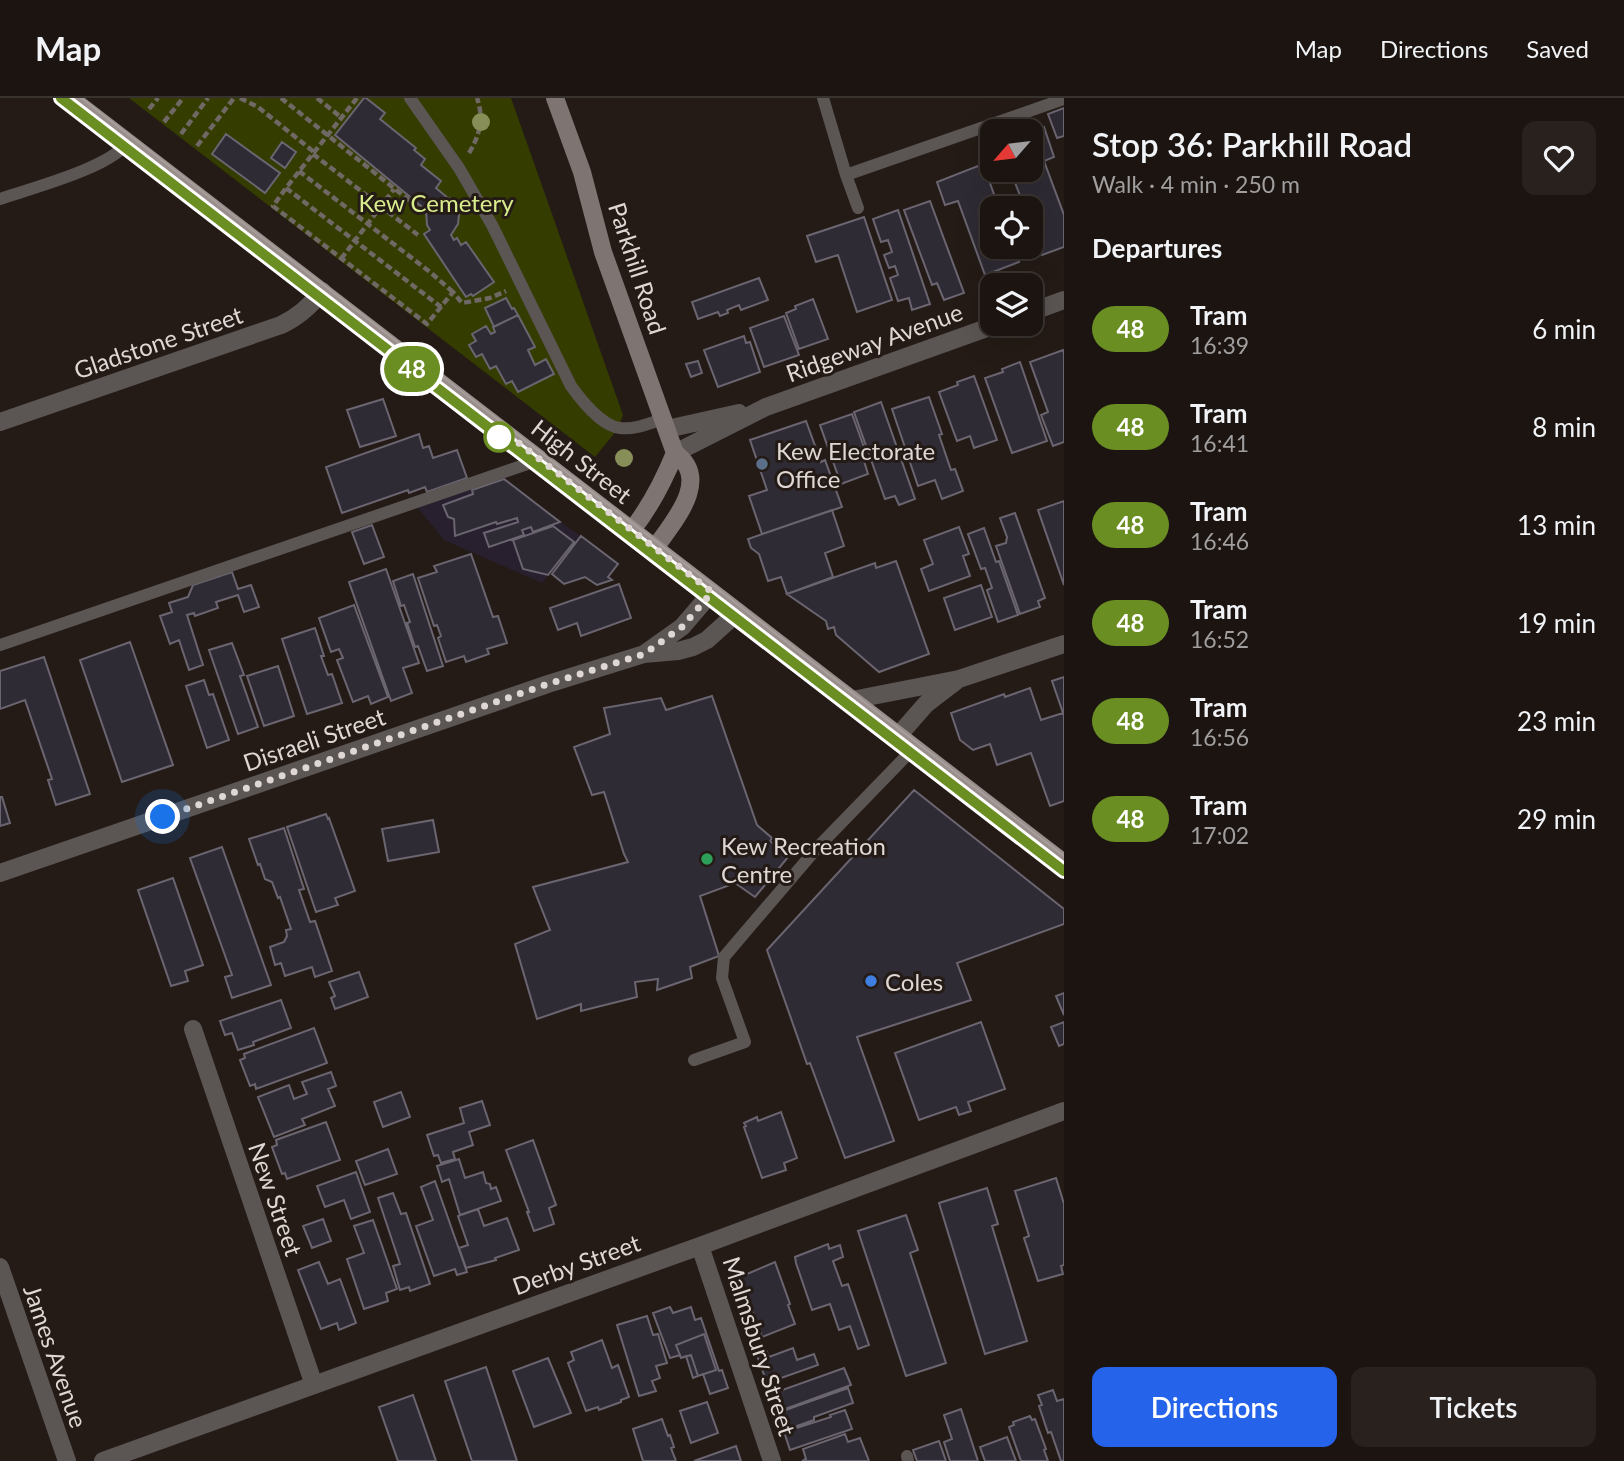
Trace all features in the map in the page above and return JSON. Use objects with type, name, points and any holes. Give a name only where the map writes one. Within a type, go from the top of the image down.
[{"type":"main road","name":"High Street","points":[[70,98],[1064,863]]},
{"type":"street","name":"Parkhill Road","points":[[555,98],[582,172],[603,252],[675,453],[683,458],[688,467],[690,484],[685,505],[655,548]]},
{"type":"street","name":"Gladstone Street","points":[[0,422],[281,325],[308,309],[322,291]]},
{"type":"street","points":[[1043,308],[1064,300]]},
{"type":"street","name":"Ridgeway Avenue","points":[[675,453],[766,407],[980,330]]},
{"type":"street","name":"Ridgeway Avenue","points":[[665,424],[766,407]]},
{"type":"street","points":[[632,530],[646,512],[675,453]]},
{"type":"street","name":"Disraeli Street","points":[[644,654],[682,627],[712,592]]},
{"type":"street","name":"Disraeli Street","points":[[0,873],[548,684],[644,654],[693,647],[707,640],[738,612]]},
{"type":"street","points":[[852,700],[959,679],[1064,644]]},
{"type":"street","points":[[898,736],[926,704],[959,679]]},
{"type":"street","name":"New Street","points":[[193,1029],[314,1385]]},
{"type":"street","name":"Derby Street","points":[[103,1461],[700,1246],[1064,1111]]},
{"type":"street","name":"Malmsbury Street","points":[[700,1246],[772,1461]]},
{"type":"street","name":"James Avenue","points":[[0,1268],[66,1461]]},
{"type":"lane","points":[[410,98],[459,168],[492,225],[571,386],[583,403],[598,417],[618,429],[665,424]]},
{"type":"lane","points":[[823,98],[858,208]]},
{"type":"lane","points":[[846,175],[1064,99]]},
{"type":"lane","points":[[0,199],[94,167],[113,156],[127,142]]},
{"type":"lane","points":[[0,645],[523,465],[542,461]]},
{"type":"lane","points":[[694,1060],[745,1042],[722,978],[724,957],[817,848],[914,748]]},
{"type":"path","points":[[149,109],[158,98]]},
{"type":"path","points":[[164,122],[183,98]]},
{"type":"path","points":[[181,134],[208,98]]},
{"type":"path","points":[[197,146],[234,98]]},
{"type":"path","points":[[240,98],[258,107],[418,235]]},
{"type":"path","points":[[281,98],[420,209]]},
{"type":"path","points":[[317,98],[342,118]]},
{"type":"path","points":[[358,98],[273,206],[427,324],[453,292]]},
{"type":"path","points":[[459,168],[480,131],[481,116],[477,98]]},
{"type":"path","points":[[299,171],[430,272],[462,303],[491,299],[520,284]]},
{"type":"path","points":[[286,188],[441,307]]},
{"type":"path","points":[[341,259],[394,189]]},
{"type":"shaded area","points":[[494,470],[581,536],[542,583],[444,540],[410,498]]},
{"type":"green space","name":"Kew Cemetery","points":[[129,98],[511,98],[623,415],[618,429],[595,457]]},
{"type":"building","points":[[364,98],[385,113],[380,119],[416,148],[414,150],[425,159],[421,165],[441,181],[436,188],[455,205],[459,215],[458,224],[451,235],[454,240],[457,238],[461,245],[466,242],[494,282],[473,296],[471,294],[466,297],[424,234],[430,230],[426,210],[335,135]]},
{"type":"building","points":[[1064,108],[1064,136],[1057,138],[1048,114]]},
{"type":"building","points":[[1043,127],[1054,157],[1044,161],[1064,215],[1064,247],[1043,255],[1043,196],[1020,196],[1015,182],[1043,182]]},
{"type":"building","points":[[226,134],[280,173],[265,193],[212,154]]},
{"type":"building","points":[[282,142],[296,152],[285,168],[271,158]]},
{"type":"building","points":[[980,165],[980,182],[990,182],[995,196],[980,196],[980,259],[1018,259],[1019,262],[984,273],[958,201],[945,205],[937,182]]},
{"type":"building","points":[[930,201],[964,293],[944,300],[937,283],[932,285],[904,210]]},
{"type":"building","points":[[898,210],[930,304],[912,310],[909,298],[898,301],[890,278],[898,275],[895,266],[889,268],[884,255],[892,252],[888,240],[881,242],[873,219]]},
{"type":"building","points":[[864,217],[892,300],[857,312],[838,255],[816,262],[807,236]]},
{"type":"building","points":[[759,278],[768,300],[741,310],[739,305],[720,316],[718,312],[698,319],[692,302]]},
{"type":"building","points":[[506,298],[518,315],[494,327],[485,308]]},
{"type":"building","points":[[813,299],[828,339],[799,349],[786,313]]},
{"type":"building","points":[[518,315],[535,347],[528,350],[535,365],[546,359],[554,374],[518,392],[512,381],[506,384],[496,366],[490,369],[482,354],[476,357],[469,345],[476,341],[472,334],[486,326],[491,334],[495,332],[493,327]]},
{"type":"building","points":[[784,316],[799,355],[764,367],[750,328]]},
{"type":"building","points":[[744,336],[746,343],[750,342],[760,372],[718,387],[704,350]]},
{"type":"building","points":[[1063,350],[1064,442],[1053,446],[1041,415],[1048,412],[1030,362]]},
{"type":"building","points":[[698,361],[702,373],[691,377],[686,364]]},
{"type":"building","points":[[1020,362],[1047,441],[1012,453],[985,378]]},
{"type":"building","points":[[974,376],[997,440],[974,448],[970,436],[957,441],[939,392]]},
{"type":"building","points":[[929,397],[951,470],[955,469],[963,491],[942,499],[935,480],[918,486],[892,409]]},
{"type":"building","points":[[383,399],[396,436],[360,447],[347,410]]},
{"type":"building","points":[[881,402],[915,499],[899,505],[895,496],[885,499],[854,412]]},
{"type":"building","points":[[852,414],[865,450],[861,451],[868,474],[841,484],[820,425]]},
{"type":"building","points":[[806,421],[821,462],[825,460],[842,507],[762,534],[749,496],[767,490],[750,440]]},
{"type":"building","points":[[419,434],[423,448],[429,446],[433,458],[457,450],[467,478],[427,492],[425,487],[409,493],[408,490],[342,513],[326,467]]},
{"type":"building","points":[[504,479],[560,522],[533,532],[531,527],[522,530],[524,535],[489,547],[484,533],[518,522],[517,518],[455,536],[454,519],[448,517],[443,505],[473,494],[472,490]]},
{"type":"building","points":[[1064,501],[1064,585],[1038,510]]},
{"type":"building","points":[[832,510],[844,546],[825,553],[833,577],[787,594],[781,577],[768,581],[759,554],[751,548],[748,539]]},
{"type":"building","points":[[1015,513],[1045,598],[1038,601],[1040,607],[1020,614],[996,546],[1006,543],[1007,537],[1000,518]]},
{"type":"building","points":[[372,525],[384,557],[364,564],[352,532]]},
{"type":"building","points":[[553,526],[574,542],[548,575],[523,569],[513,540]]},
{"type":"building","points":[[959,527],[969,554],[963,556],[970,576],[929,591],[921,569],[933,564],[924,540]]},
{"type":"building","points":[[984,528],[1018,615],[998,622],[987,590],[992,588],[985,568],[981,569],[968,534]]},
{"type":"building","points":[[581,536],[618,564],[608,577],[612,580],[597,585],[585,577],[564,584],[552,574]]},
{"type":"building","points":[[471,554],[493,617],[498,616],[507,643],[487,649],[489,654],[466,662],[464,656],[446,662],[438,638],[441,636],[437,625],[434,626],[418,578],[437,572],[434,566]]},
{"type":"building","points":[[896,561],[929,654],[879,672],[836,635],[834,627],[828,629],[826,621],[787,594],[875,563],[876,568]]},
{"type":"building","points":[[386,569],[419,663],[403,668],[412,693],[391,701],[349,582]]},
{"type":"building","points":[[232,572],[238,589],[251,585],[259,607],[244,612],[238,595],[216,602],[218,608],[195,616],[194,613],[187,615],[203,665],[189,670],[179,640],[170,644],[160,616],[172,612],[169,603],[188,597],[193,585]]},
{"type":"building","points":[[413,574],[443,666],[427,671],[418,646],[415,647],[407,623],[410,622],[404,605],[401,606],[393,581]]},
{"type":"building","points":[[619,584],[631,618],[581,636],[577,623],[558,630],[550,608]]},
{"type":"building","points":[[981,585],[992,617],[955,630],[944,598]]},
{"type":"building","points":[[354,605],[388,697],[371,704],[368,696],[353,702],[337,660],[343,658],[339,649],[331,652],[319,618]]},
{"type":"building","points":[[315,628],[324,656],[321,656],[328,675],[332,674],[342,703],[307,714],[282,639]]},
{"type":"building","points":[[130,642],[173,765],[122,782],[80,660]]},
{"type":"building","points":[[232,643],[244,675],[240,676],[258,727],[238,734],[209,650]]},
{"type":"building","points":[[44,657],[90,794],[56,805],[48,780],[52,779],[25,700],[0,709],[0,671]]},
{"type":"building","points":[[278,666],[294,716],[264,726],[247,676]]},
{"type":"building","points":[[1064,677],[1064,801],[1050,806],[1031,753],[997,765],[990,744],[973,750],[960,740],[951,713],[1004,694],[1005,697],[1030,688],[1041,720],[1063,713],[1052,681]]},
{"type":"building","points":[[204,680],[209,695],[213,694],[229,740],[207,748],[186,686]]},
{"type":"building","name":"Kew Recreation Centre","points":[[712,696],[757,825],[772,838],[770,841],[789,856],[755,897],[735,883],[700,896],[719,956],[690,967],[692,978],[657,990],[658,979],[635,982],[637,997],[581,1011],[581,1004],[537,1019],[515,944],[550,930],[533,887],[628,862],[604,792],[592,795],[574,747],[610,734],[604,708],[661,698],[666,710]]},
{"type":"building","name":"Coles","points":[[914,790],[1064,909],[1064,924],[957,963],[971,1000],[857,1037],[894,1141],[845,1158],[810,1063],[807,1064],[767,950]]},
{"type":"building","points":[[0,797],[10,823],[0,826]]},
{"type":"building","points":[[326,814],[355,891],[335,898],[338,905],[316,912],[287,827]]},
{"type":"building","points":[[433,820],[439,852],[388,861],[382,829]]},
{"type":"building","points":[[284,828],[304,889],[299,890],[310,922],[315,921],[332,971],[315,977],[312,967],[285,976],[281,963],[275,965],[270,947],[284,942],[286,930],[291,929],[280,897],[278,898],[272,882],[265,879],[249,839]]},
{"type":"building","points":[[222,847],[271,985],[232,998],[225,977],[232,975],[190,858]]},
{"type":"building","points":[[173,878],[203,965],[185,971],[188,981],[171,986],[138,890]]},
{"type":"building","points":[[359,972],[368,997],[335,1009],[331,998],[335,996],[329,982]]},
{"type":"building","points":[[1064,993],[1064,1015],[1056,996]]},
{"type":"building","points":[[281,1000],[291,1028],[238,1050],[232,1033],[225,1035],[220,1021]]},
{"type":"building","points":[[981,1022],[1005,1089],[968,1102],[971,1111],[959,1115],[956,1107],[919,1120],[895,1053]]},
{"type":"building","points":[[1064,1022],[1064,1044],[1059,1046],[1051,1027]]},
{"type":"building","points":[[314,1028],[327,1063],[256,1089],[255,1084],[250,1086],[240,1060],[245,1058],[244,1054]]},
{"type":"building","points":[[331,1072],[336,1086],[328,1089],[335,1106],[302,1119],[305,1125],[274,1137],[258,1097],[289,1085],[294,1099],[307,1094],[302,1082]]},
{"type":"building","points":[[401,1092],[410,1117],[383,1127],[374,1102]]},
{"type":"building","points":[[482,1101],[490,1125],[469,1132],[473,1145],[453,1152],[455,1159],[441,1163],[438,1155],[434,1156],[427,1135],[464,1123],[460,1108]]},
{"type":"building","points":[[781,1112],[797,1158],[784,1163],[786,1170],[762,1178],[744,1123]]},
{"type":"building","points":[[326,1122],[340,1160],[287,1179],[285,1173],[282,1174],[272,1147],[277,1145],[276,1140]]},
{"type":"building","points":[[533,1140],[556,1205],[549,1208],[554,1224],[534,1231],[506,1150]]},
{"type":"building","points":[[388,1149],[397,1174],[365,1185],[356,1161]]},
{"type":"building","points":[[459,1159],[465,1178],[483,1172],[486,1183],[490,1184],[491,1189],[496,1187],[501,1201],[460,1215],[449,1179],[442,1182],[437,1166]]},
{"type":"building","points":[[356,1172],[370,1212],[351,1219],[344,1200],[325,1207],[317,1186]]},
{"type":"building","points":[[1056,1178],[1064,1204],[1064,1265],[1061,1266],[1063,1274],[1038,1281],[1024,1238],[1029,1236],[1015,1191]]},
{"type":"building","points":[[435,1181],[467,1272],[457,1275],[455,1269],[434,1276],[416,1226],[433,1220],[421,1187]]},
{"type":"building","points":[[987,1188],[998,1224],[992,1226],[1027,1341],[985,1354],[939,1203]]},
{"type":"building","points":[[393,1193],[401,1214],[406,1213],[430,1284],[410,1291],[409,1287],[400,1290],[393,1266],[400,1264],[378,1198]]},
{"type":"building","points":[[478,1209],[484,1226],[507,1218],[519,1250],[466,1268],[459,1248],[468,1245],[458,1216]]},
{"type":"building","points":[[906,1215],[918,1250],[910,1253],[946,1363],[906,1376],[858,1231]]},
{"type":"building","points":[[323,1219],[331,1241],[312,1248],[303,1226]]},
{"type":"building","points":[[373,1220],[397,1289],[386,1293],[388,1301],[364,1309],[347,1259],[364,1253],[354,1226]]},
{"type":"building","points":[[828,1244],[829,1249],[840,1245],[843,1257],[833,1261],[842,1286],[848,1284],[869,1345],[858,1349],[850,1326],[839,1330],[830,1304],[812,1310],[796,1263],[795,1257]]},
{"type":"building","points":[[319,1262],[328,1284],[340,1279],[356,1323],[339,1330],[337,1323],[321,1329],[298,1270]]},
{"type":"building","points":[[775,1262],[795,1324],[762,1337],[740,1277]]},
{"type":"building","points":[[670,1307],[673,1313],[691,1307],[695,1320],[701,1318],[719,1371],[722,1370],[728,1388],[710,1394],[703,1374],[693,1378],[686,1356],[670,1358],[653,1313]]},
{"type":"building","points":[[647,1316],[653,1335],[658,1334],[667,1363],[656,1366],[660,1378],[652,1381],[656,1391],[639,1396],[617,1325]]},
{"type":"building","points":[[704,1334],[716,1370],[698,1376],[691,1355],[681,1358],[676,1345]]},
{"type":"building","points":[[602,1340],[612,1368],[618,1365],[629,1397],[599,1410],[598,1407],[586,1411],[568,1363],[574,1360],[571,1352]]},
{"type":"building","points":[[793,1348],[797,1360],[814,1354],[818,1365],[767,1383],[756,1353],[766,1350],[769,1357]]},
{"type":"building","points":[[548,1358],[571,1413],[534,1427],[513,1371]]},
{"type":"building","points":[[486,1367],[517,1461],[472,1461],[445,1381]]},
{"type":"building","points":[[844,1368],[851,1385],[777,1412],[771,1394]]},
{"type":"building","points":[[848,1388],[853,1403],[783,1431],[777,1413]]},
{"type":"building","points":[[1053,1390],[1057,1401],[1064,1399],[1064,1461],[1061,1461],[1051,1432],[1048,1433],[1039,1406],[1042,1405],[1038,1395]]},
{"type":"building","points":[[413,1395],[436,1461],[398,1461],[379,1407]]},
{"type":"building","points":[[707,1402],[718,1433],[691,1443],[680,1411]]},
{"type":"building","points":[[961,1409],[978,1461],[950,1461],[944,1442],[952,1439],[944,1415]]},
{"type":"building","points":[[845,1410],[852,1429],[790,1450],[784,1432]]},
{"type":"building","points":[[1030,1416],[1032,1420],[1035,1419],[1048,1461],[1021,1461],[1009,1427],[1014,1425],[1013,1422]]},
{"type":"building","points":[[662,1419],[674,1447],[671,1448],[676,1461],[643,1461],[633,1429]]},
{"type":"building","points":[[845,1434],[848,1442],[860,1438],[869,1461],[802,1461],[806,1459],[803,1449]]},
{"type":"building","points":[[1007,1437],[1016,1461],[985,1461],[980,1447]]},
{"type":"building","points":[[939,1441],[946,1461],[917,1461],[913,1450]]},
{"type":"building","points":[[736,1446],[741,1461],[694,1461]]},
{"type":"tram line","points":[[61,98],[1064,871]]},
{"type":"tram line","name":"48","points":[[61,98],[1064,871]]},
{"type":"tram line","points":[[81,98],[1064,856]]},
{"type":"place","name":"Kew Electorate Office","points":[[762,464]]},
{"type":"place","name":"Kew Recreation Centre","points":[[707,859]]},
{"type":"place","name":"Coles","points":[[871,981]]},
{"type":"route","points":[[163,817],[548,684],[644,654],[692,617],[712,592],[507,434],[499,437]]}]
